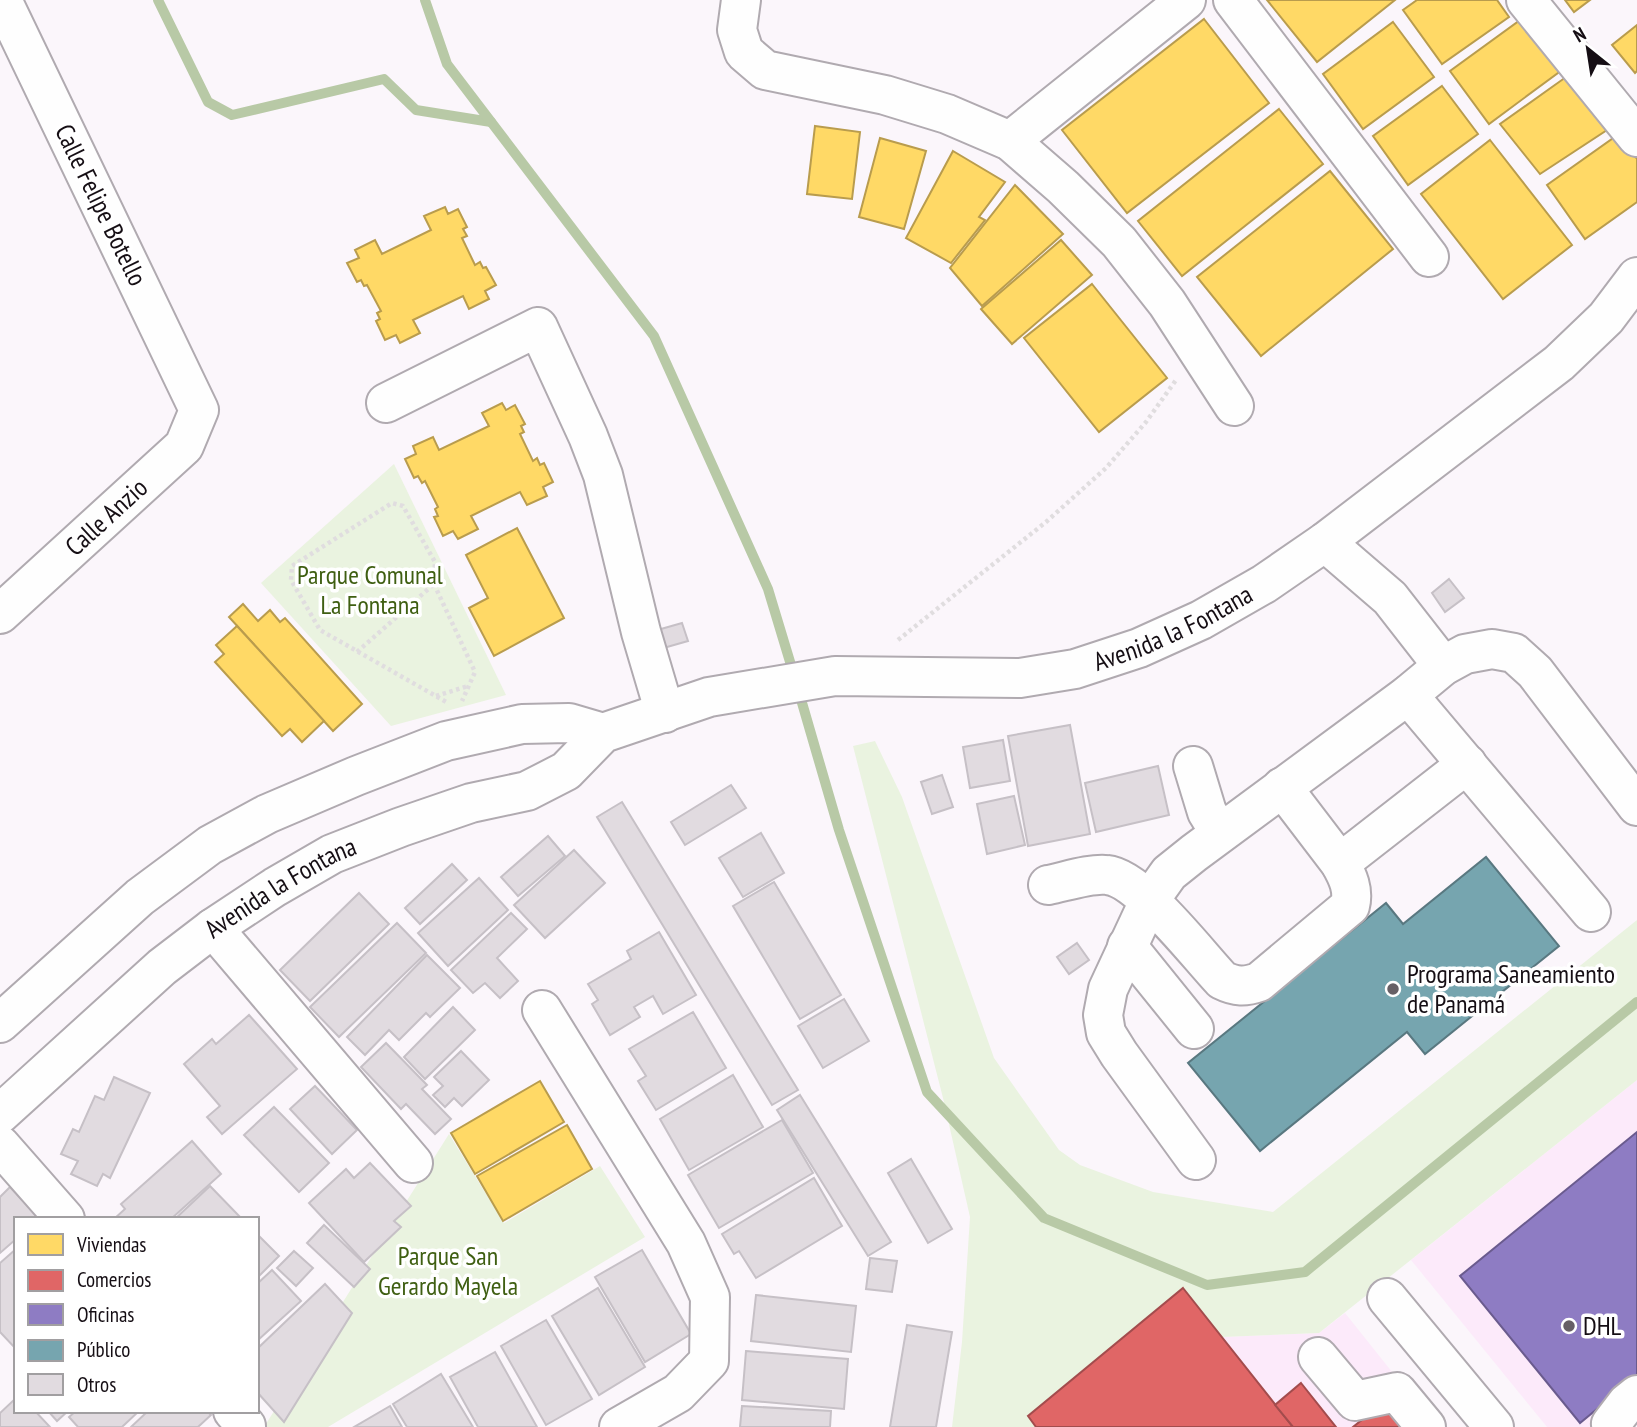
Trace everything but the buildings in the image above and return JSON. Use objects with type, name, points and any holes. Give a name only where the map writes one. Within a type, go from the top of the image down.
[{"type":"street","name":"Calle Felipe Botello","points":[[2,0],[199,410]]},
{"type":"street","points":[[741,0],[737,30],[744,52],[765,70],[885,95],[947,114],[1010,141],[1063,187],[1119,242],[1167,303],[1234,406]]},
{"type":"street","points":[[1010,141],[1186,0]]},
{"type":"street","points":[[1234,0],[1429,257]]},
{"type":"street","points":[[1526,0],[1637,137]]},
{"type":"street","name":"Avenida la Fontana","points":[[0,1114],[162,967],[213,928],[275,887],[332,854],[471,803],[527,791],[566,771],[603,733],[709,697],[835,676],[1020,678],[1075,668],[1139,648],[1201,620],[1264,584],[1325,542],[1559,363],[1606,318],[1637,278]]},
{"type":"street","points":[[386,403],[538,327],[603,475],[641,632],[665,713]]},
{"type":"street","name":"Calle Anzio","points":[[0,614],[184,446],[199,410]]},
{"type":"street","points":[[1325,542],[1390,598],[1443,666]]},
{"type":"street","points":[[1196,1160],[1119,1054],[1106,1033],[1103,1014],[1108,989],[1127,946],[1149,901],[1169,873],[1443,666],[1465,654],[1492,649],[1514,653],[1535,672],[1637,806]]},
{"type":"street","points":[[1408,695],[1591,912]]},
{"type":"street","points":[[0,1023],[140,897],[210,845],[267,814],[446,741],[522,724],[569,723],[603,733]]},
{"type":"street","points":[[1340,863],[1467,764]]},
{"type":"street","points":[[1193,766],[1208,812],[1220,833]]},
{"type":"street","points":[[1048,885],[1105,874],[1119,878],[1134,886],[1222,980],[1233,986],[1246,987],[1259,982],[1350,906],[1352,896],[1348,877],[1340,863],[1282,787]]},
{"type":"street","points":[[213,928],[413,1163]]},
{"type":"street","points":[[1127,946],[1194,1029]]},
{"type":"street","points":[[542,1010],[686,1243],[710,1297],[709,1361],[682,1410],[619,1427]]},
{"type":"street","points":[[0,1145],[63,1217]]},
{"type":"street","points":[[1387,1298],[1494,1427]]},
{"type":"street","points":[[1318,1357],[1355,1401],[1397,1392],[1426,1427]]},
{"type":"street","points":[[1612,1427],[1611,1424],[1627,1403],[1637,1395]]},
{"type":"path","points":[[892,645],[1045,522],[1106,468],[1146,422],[1198,351]]},
{"type":"path","points":[[392,503],[403,506],[435,562],[434,584],[475,672],[459,708],[357,652],[320,631],[291,580],[292,566],[392,503]]},
{"type":"path","points":[[357,652],[434,584]]},
{"type":"path","points":[[435,697],[468,686]]},
{"type":"shaded area","name":"DHL","points":[[1637,1080],[1637,1417],[1625,1427],[1547,1427],[1411,1260]]},
{"type":"shaded area","points":[[1345,1313],[1436,1427],[1293,1427],[1222,1337],[1319,1333]]},
{"type":"green space","name":"Parque Comunal La Fontana","points":[[394,464],[506,695],[391,726],[261,583]]},
{"type":"green space","points":[[875,741],[902,797],[994,1058],[1059,1150],[1080,1165],[1153,1192],[1273,1212],[1637,920],[1637,1080],[1319,1333],[1222,1337],[1183,1288],[1028,1416],[1036,1427],[952,1427],[962,1342],[970,1217],[943,1098],[853,746]]},
{"type":"green space","name":"Parque San Gerardo Mayela","points":[[449,1134],[504,1223],[600,1166],[645,1237],[328,1427],[264,1427]]},
{"type":"waterway","points":[[158,0],[208,102],[232,115],[384,79],[416,110],[491,122]]},
{"type":"waterway","points":[[425,0],[447,64],[654,336],[768,589],[794,675]]},
{"type":"waterway","points":[[798,689],[839,830],[927,1092],[1044,1218],[1207,1285],[1305,1272],[1637,1002]]},
{"type":"place","name":"Programa Saneamiento de Panamá","points":[[1393,989]]},
{"type":"place","name":"DHL","points":[[1569,1326]]}]
